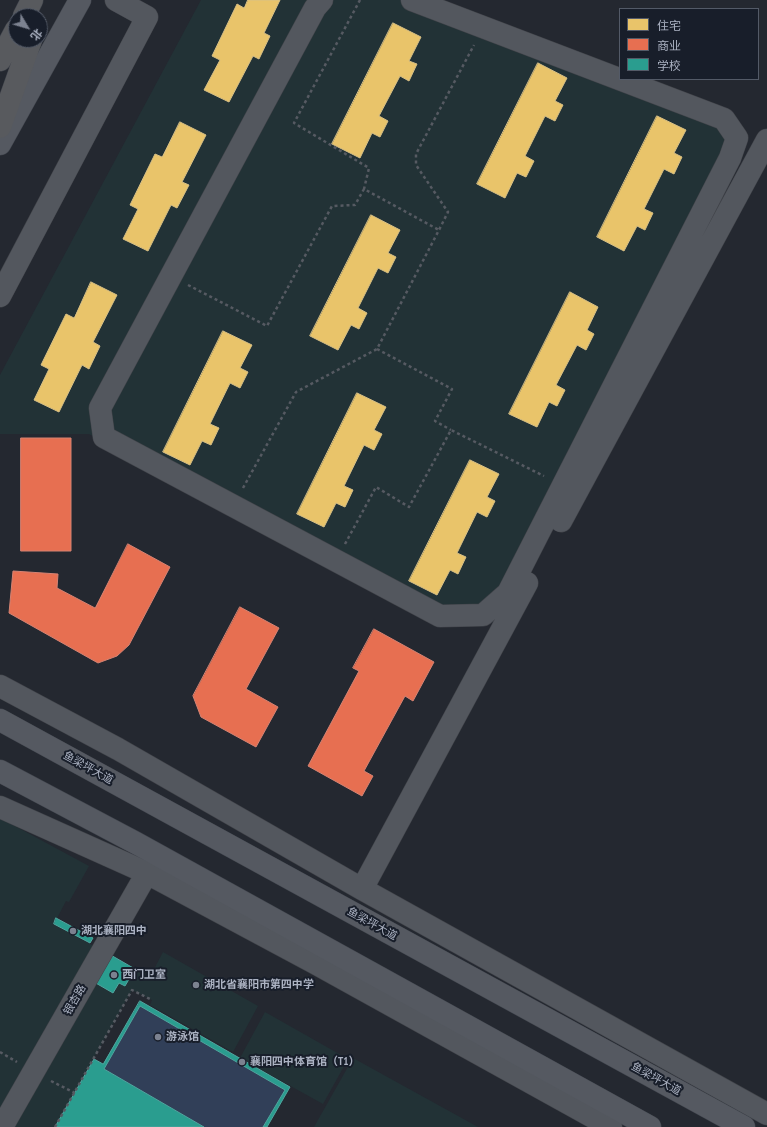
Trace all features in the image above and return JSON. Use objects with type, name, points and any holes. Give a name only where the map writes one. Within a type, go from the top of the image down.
[{"type":"highway","points":[[0,60],[8,45]]},
{"type":"highway","points":[[0,127],[28,48]]},
{"type":"main road","points":[[0,144],[80,0]]},
{"type":"main road","name":"鱼梁坪大道","points":[[0,720],[744,1127]]},
{"type":"main road","points":[[0,771],[142,847],[650,1127]]},
{"type":"street","points":[[0,296],[148,17],[116,0]]},
{"type":"street","points":[[322,0],[315,8],[100,408],[104,437],[440,616],[483,615],[508,593],[562,486],[581,466],[767,140]]},
{"type":"street","points":[[412,0],[619,79]]},
{"type":"street","points":[[362,889],[581,466],[730,158],[737,138],[724,119],[622,80]]},
{"type":"street","points":[[0,686],[118,749],[362,889],[767,1114]]},
{"type":"street","points":[[0,807],[147,873],[315,963],[611,1127]]},
{"type":"street","name":"银杏路","points":[[2,1127],[147,873]]},
{"type":"path","points":[[171,276],[267,326],[332,206],[355,205],[364,189],[369,168],[294,124],[360,0]]},
{"type":"path","points":[[232,506],[296,392],[377,349],[448,212],[416,165],[416,154],[483,27]]},
{"type":"path","points":[[364,189],[439,230]]},
{"type":"path","points":[[377,349],[452,389],[435,421],[562,486]]},
{"type":"path","points":[[336,561],[376,487],[409,507],[451,430]]},
{"type":"path","points":[[55,1127],[132,990],[152,1000]]},
{"type":"path","points":[[34,1071],[75,1093]]},
{"type":"shaded area","points":[[201,0],[412,0],[724,119],[737,138],[508,593],[436,622],[89,434],[0,434],[0,375]]},
{"type":"shaded area","points":[[0,818],[89,866],[69,902],[66,901],[54,924],[150,977],[163,952],[258,1006],[233,1052],[150,1005],[152,1000],[132,990],[55,1127],[0,1127]]},
{"type":"shaded area","points":[[265,1012],[348,1059],[323,1104],[240,1058]]},
{"type":"shaded area","points":[[353,1058],[478,1127],[314,1127]]},
{"type":"water","name":"游泳馆","points":[[140,1006],[285,1090],[263,1127],[204,1127],[104,1069]]},
{"type":"building: 住宅","points":[[248,0],[280,0],[264,33],[270,36],[259,59],[253,56],[229,102],[204,90],[220,60],[212,56],[237,4],[244,8]]},
{"type":"building: 住宅","points":[[393,23],[421,37],[409,61],[417,64],[409,81],[400,76],[379,116],[388,121],[380,137],[372,133],[360,158],[332,144]]},
{"type":"building: 住宅","points":[[538,63],[567,78],[555,101],[563,105],[555,121],[545,116],[525,156],[534,161],[526,177],[517,173],[505,198],[477,184]]},
{"type":"building: 住宅","points":[[657,116],[686,130],[674,153],[682,157],[674,174],[664,169],[644,209],[653,213],[645,230],[637,226],[624,251],[597,237]]},
{"type":"building: 住宅","points":[[180,122],[206,135],[182,182],[189,185],[177,208],[171,205],[148,251],[123,239],[138,209],[130,205],[155,154],[162,157]]},
{"type":"building: 住宅","points":[[371,215],[400,230],[388,253],[396,257],[388,273],[378,268],[358,308],[367,313],[359,329],[351,325],[338,350],[310,336]]},
{"type":"building: 住宅","points":[[91,282],[117,295],[93,342],[100,346],[89,369],[82,365],[59,412],[34,400],[49,369],[41,365],[66,314],[74,318]]},
{"type":"building: 住宅","points":[[570,292],[598,307],[587,330],[594,334],[586,350],[577,345],[556,385],[565,390],[557,406],[549,402],[537,427],[509,414]]},
{"type":"building: 住宅","points":[[223,331],[252,345],[240,368],[248,372],[240,388],[230,383],[210,424],[219,428],[211,445],[202,441],[190,465],[163,452]]},
{"type":"building: 住宅","points":[[357,393],[386,407],[374,430],[382,434],[374,450],[364,445],[344,486],[353,490],[345,507],[336,503],[324,527],[297,514]]},
{"type":"building: 住宅","points":[[470,460],[499,474],[487,497],[495,501],[487,517],[477,512],[457,553],[466,557],[458,574],[450,570],[437,595],[409,581]]},
{"type":"building: 商业","points":[[21,438],[71,438],[71,551],[21,551]]},
{"type":"building: 商业","points":[[128,544],[170,567],[129,645],[117,656],[98,663],[9,613],[13,571],[58,574],[57,588],[95,608]]},
{"type":"building: 商业","points":[[240,607],[279,628],[246,689],[278,707],[256,747],[201,717],[193,696]]},
{"type":"building: 商业","points":[[374,629],[434,662],[413,701],[405,696],[364,771],[373,776],[362,796],[308,766],[359,671],[353,668]]},
{"type":"building: 学校","name":"湖北襄阳四中","points":[[56,918],[93,938],[90,943],[54,924]]},
{"type":"building: 学校","name":"西门卫室","points":[[109,954],[135,969],[125,986],[119,983],[113,993],[94,982]]},
{"type":"building: 学校","name":"襄阳四中体育馆（T1）","points":[[140,1001],[290,1087],[267,1127],[263,1127],[285,1090],[140,1006],[104,1069],[204,1127],[55,1127],[94,1059],[103,1064]]},
{"type":"place","name":"湖北襄阳四中","points":[[73,931]]},
{"type":"place","name":"西门卫室","points":[[114,975]]},
{"type":"place","name":"湖北省襄阳市第四中学","points":[[196,985]]},
{"type":"place","name":"游泳馆","points":[[158,1037]]},
{"type":"place","name":"襄阳四中体育馆（T1）","points":[[242,1062]]}]
